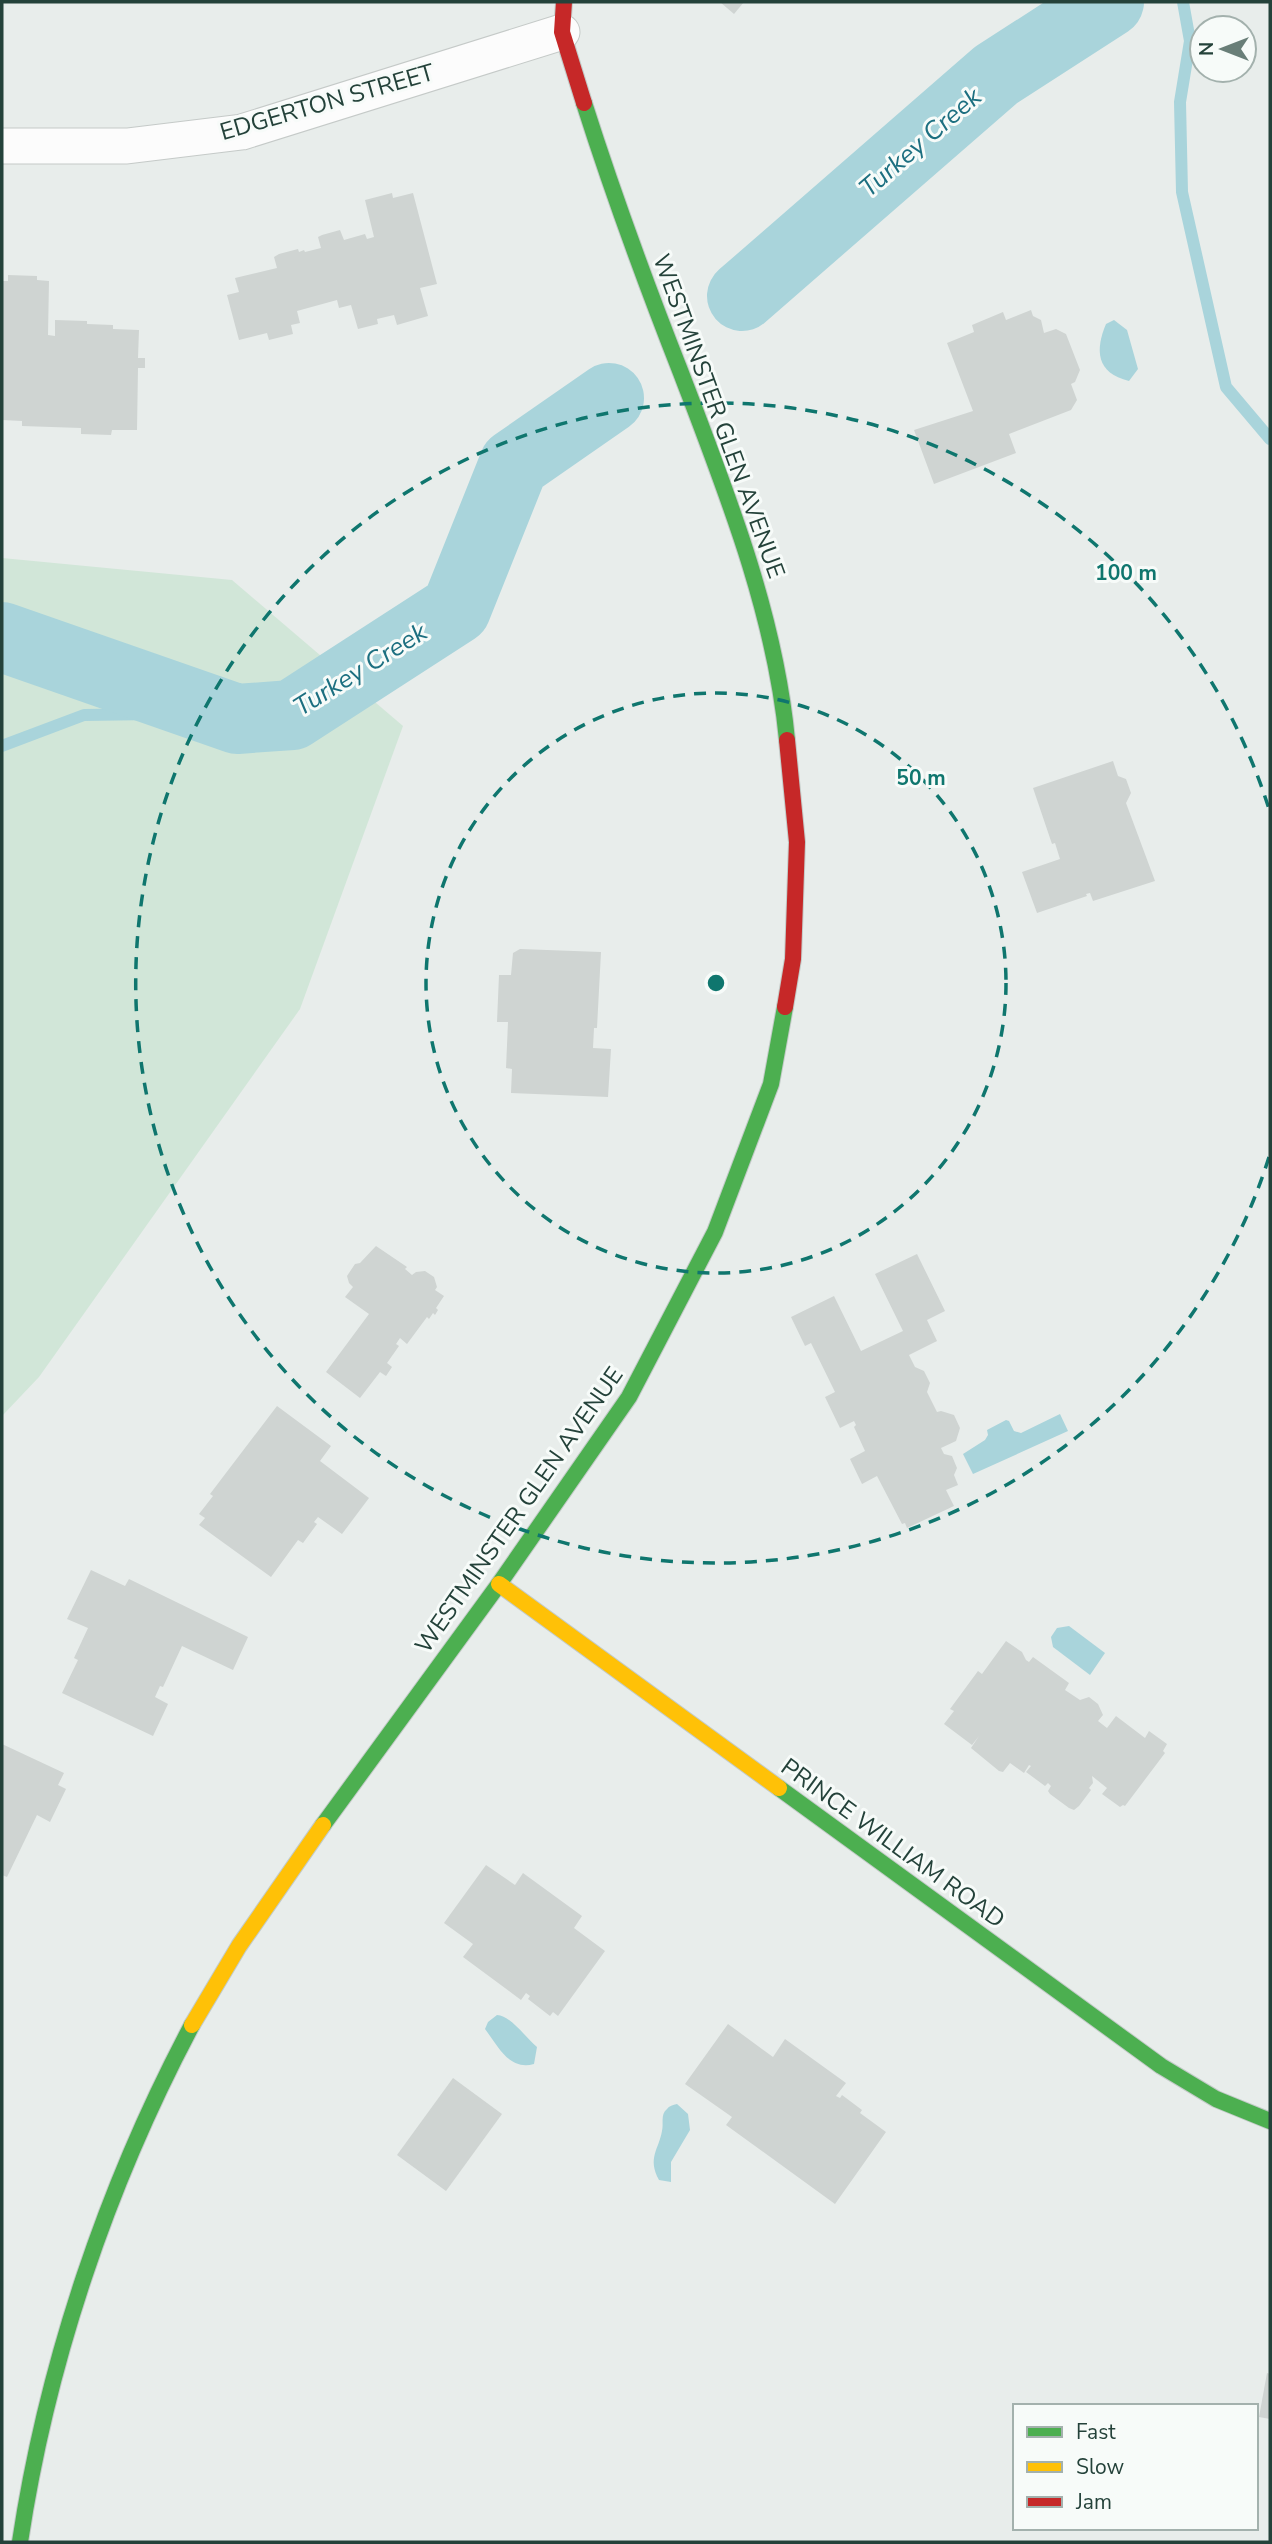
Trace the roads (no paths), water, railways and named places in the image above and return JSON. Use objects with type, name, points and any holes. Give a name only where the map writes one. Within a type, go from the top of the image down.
[{"type":"street","name":"EDGERTON STREET","points":[[2,146],[127,146],[242,132],[563,17]]},
{"type":"street","name":"WESTMINSTER GLEN AVENUE","points":[[20,2542],[27,2496],[50,2395],[101,2227],[166,2074],[239,1946],[282,1882],[499,1584],[629,1397],[715,1232],[771,1084],[793,959],[797,842],[786,725],[768,629],[731,503],[652,299],[563,17]]},
{"type":"street","name":"PRINCE WILLIAM ROAD","points":[[499,1584],[1161,2066],[1216,2099],[1270,2121]]},
{"type":"water","points":[[1114,320],[1127,330],[1138,369],[1129,381],[1110,372],[1101,359],[1102,334],[1106,324]]},
{"type":"water","points":[[1060,1414],[1068,1431],[973,1474],[963,1454],[985,1440],[987,1430],[1006,1420],[1014,1431],[1021,1433]]},
{"type":"water","points":[[1069,1626],[1105,1653],[1090,1675],[1053,1647],[1051,1637],[1057,1628]]},
{"type":"water","points":[[497,2015],[513,2023],[537,2047],[534,2064],[518,2064],[505,2056],[485,2029],[488,2022]]},
{"type":"water","points":[[677,2104],[688,2114],[690,2130],[671,2162],[671,2182],[659,2180],[654,2160],[664,2114],[669,2107]]},
{"type":"waterway","name":"Turkey Creek","points":[[742,296],[996,75],[1109,2]]},
{"type":"waterway","points":[[1183,2],[1190,41],[1180,102],[1182,192],[1226,387],[1270,439]]},
{"type":"waterway","name":"Turkey Creek","points":[[2,637],[237,719],[292,715],[456,609],[514,464],[609,398]]},
{"type":"waterway","points":[[2,746],[84,715],[221,713]]}]
